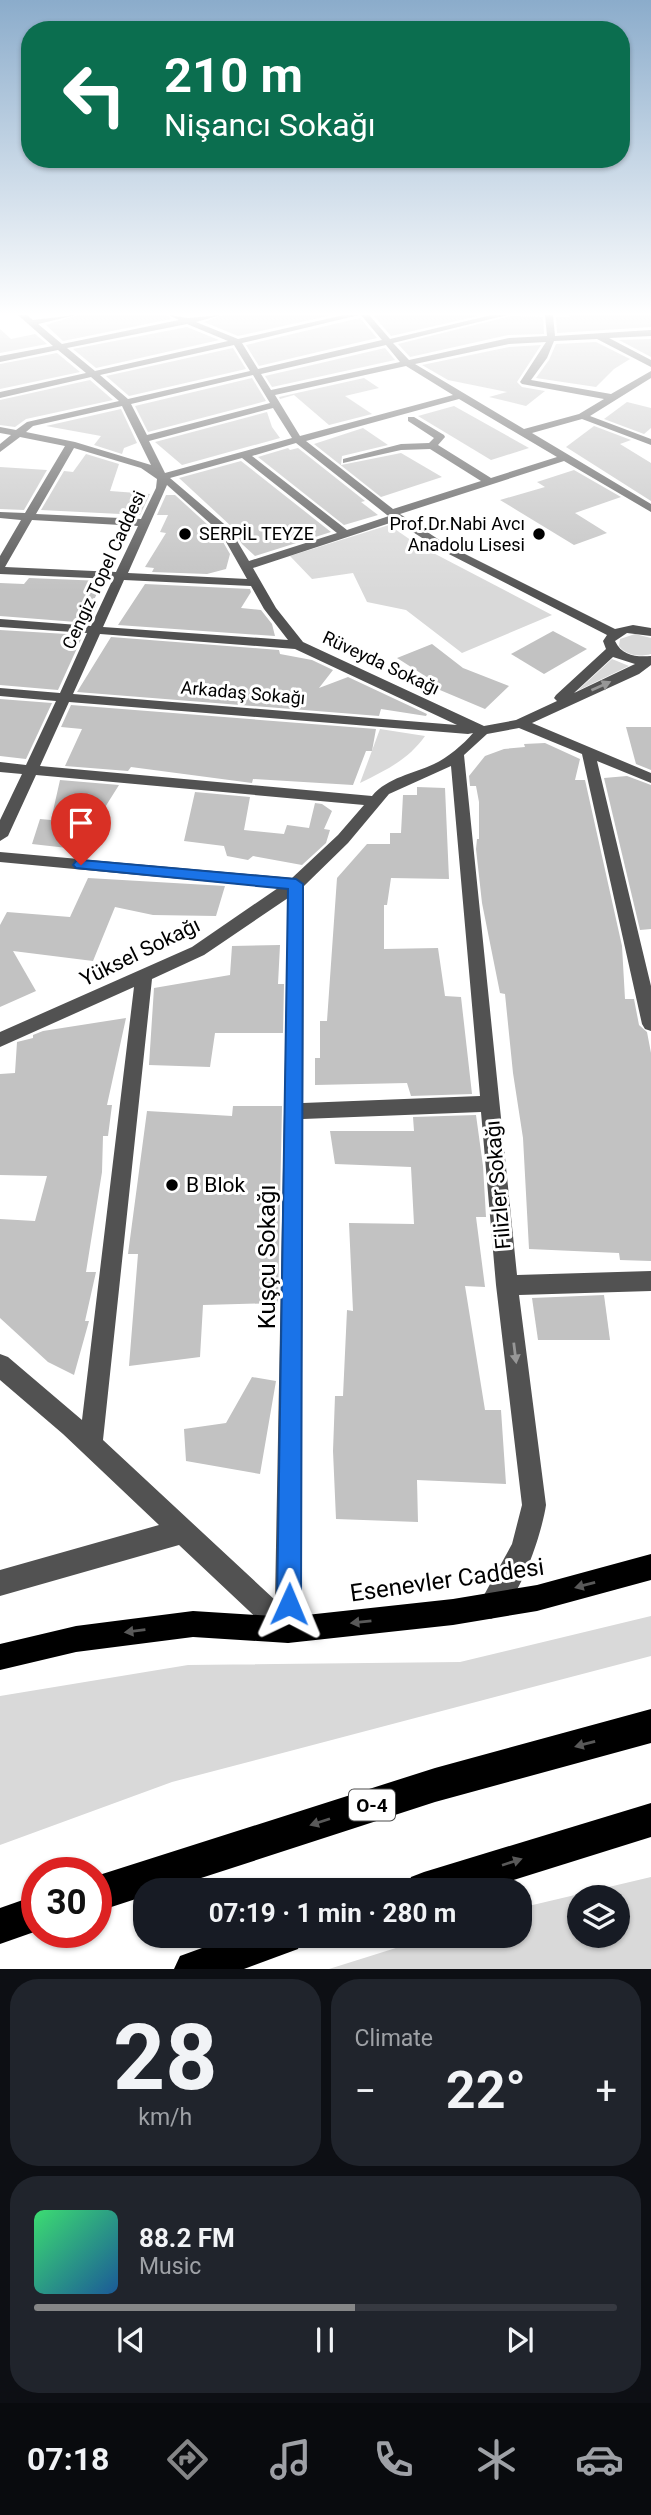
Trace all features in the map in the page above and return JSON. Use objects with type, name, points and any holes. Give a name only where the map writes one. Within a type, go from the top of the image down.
[{"type":"highway","name":"O-4","points":[[112,1889],[435,1785],[651,1726]]},
{"type":"highway","points":[[463,1878],[651,1820]]},
{"type":"highway","points":[[0,1926],[21,1919]]},
{"type":"highway","points":[[193,1969],[252,1948]]},
{"type":"main road","name":"Esenevler Caddesi","points":[[0,1657],[76,1639],[193,1624],[288,1630],[491,1606],[537,1598],[651,1567]]},
{"type":"street","points":[[0,449],[30,424],[101,407]]},
{"type":"street","name":"Cengiz Topel Caddesi","points":[[0,836],[161,488],[162,477],[128,407]]},
{"type":"street","points":[[144,439],[268,407]]},
{"type":"street","points":[[276,407],[297,439],[395,515],[443,547],[614,633],[635,629],[651,632]]},
{"type":"street","points":[[162,477],[417,407]]},
{"type":"street","points":[[477,407],[651,509]]},
{"type":"street","points":[[522,433],[582,416],[596,407]]},
{"type":"street","points":[[582,416],[651,442]]},
{"type":"street","points":[[411,419],[440,437],[432,446]]},
{"type":"street","name":"Rüveyda Sokağı","points":[[0,430],[71,444],[145,466],[182,491],[226,531],[270,609],[298,645],[482,732]]},
{"type":"street","points":[[629,435],[651,434]]},
{"type":"street","points":[[71,444],[0,568],[254,583]]},
{"type":"street","points":[[347,461],[401,447],[432,446],[489,481]]},
{"type":"street","points":[[243,454],[347,535]]},
{"type":"street","points":[[247,566],[347,535],[489,481],[564,458]]},
{"type":"street","points":[[0,515],[145,523]]},
{"type":"street","points":[[0,623],[298,645]]},
{"type":"street","points":[[614,633],[609,641],[612,650],[633,660],[650,660]]},
{"type":"street","points":[[551,708],[612,650]]},
{"type":"street","points":[[482,732],[520,723],[634,671],[650,660]]},
{"type":"street","name":"Arkadaş Sokağı","points":[[0,692],[482,732]]},
{"type":"street","points":[[520,723],[651,778]]},
{"type":"street","name":"Yüksel Sokağı","points":[[0,1040],[198,951],[296,884],[343,839],[384,791],[422,772],[440,767],[482,732]]},
{"type":"street","points":[[588,751],[643,957],[651,1024]]},
{"type":"street","name":"Filizler Sokağı","points":[[457,754],[507,1285],[534,1505],[530,1536],[491,1606]]},
{"type":"street","points":[[0,767],[376,801]]},
{"type":"street","points":[[0,857],[296,884]]},
{"type":"street","name":"Kuşçu Sokağı","points":[[288,1630],[296,884]]},
{"type":"street","points":[[92,1445],[144,975]]},
{"type":"street","points":[[293,1111],[490,1104]]},
{"type":"street","points":[[507,1285],[651,1281]]},
{"type":"street","points":[[0,1365],[92,1445],[288,1630]]},
{"type":"street","points":[[0,1583],[183,1531]]},
{"type":"shaded area","points":[[389,525],[418,545],[552,615],[462,653],[406,610],[367,602],[353,573],[312,579],[290,556]]},
{"type":"shaded area","points":[[635,634],[651,638],[651,654],[634,655],[619,646],[620,639]]},
{"type":"shaded area","points":[[612,659],[629,666],[577,691]]},
{"type":"shaded area","points":[[380,729],[425,736],[404,758],[360,783]]},
{"type":"shaded area","points":[[651,1616],[651,1656],[172,1782],[0,1845],[0,1696],[188,1665],[460,1662]]},
{"type":"shaded area","points":[[651,1877],[651,1969],[329,1969],[396,1948],[532,1948],[532,1905],[567,1897],[567,1948],[630,1948],[630,1885],[617,1885]]},
{"type":"building","points":[[0,407],[81,407],[26,419],[15,427],[0,425]]},
{"type":"building","points":[[135,407],[244,407],[148,432]]},
{"type":"building","points":[[308,407],[361,407],[372,414],[329,425]]},
{"type":"building","points":[[456,407],[529,448],[491,460],[418,416]]},
{"type":"building","points":[[620,407],[651,408],[651,428],[644,434],[604,419]]},
{"type":"building","points":[[121,409],[137,443],[124,448],[122,454],[94,445],[101,436],[46,426]]},
{"type":"building","points":[[267,412],[272,427],[280,438],[182,465],[155,442]]},
{"type":"building","points":[[594,426],[631,440],[620,444],[651,463],[651,501],[566,447]]},
{"type":"building","points":[[363,428],[388,445],[342,456],[341,465],[401,453],[442,477],[381,497],[314,444]]},
{"type":"building","points":[[288,448],[298,448],[365,501],[361,502],[378,515],[344,525],[258,457]]},
{"type":"building","points":[[86,454],[119,464],[110,491],[150,494],[140,515],[41,510],[64,471],[73,472]]},
{"type":"building","points":[[241,461],[331,532],[255,556],[242,544],[232,527],[179,478]]},
{"type":"building","points":[[0,467],[47,470],[24,510],[0,509]]},
{"type":"building","points":[[574,470],[621,497],[575,513],[607,533],[574,545],[500,500],[545,487],[537,482]]},
{"type":"building","points":[[166,495],[175,495],[219,535],[230,554],[226,569],[207,574],[152,572],[154,568],[145,567],[166,533],[160,532],[168,515],[157,515]]},
{"type":"building","points":[[29,578],[103,581],[92,604],[98,604],[89,623],[0,616],[0,583],[24,584]]},
{"type":"building","points":[[145,584],[250,589],[251,592],[241,608],[261,610],[272,624],[275,636],[118,625]]},
{"type":"building","points":[[0,630],[83,635],[58,690],[0,685]]},
{"type":"building","points":[[553,631],[587,649],[544,674],[511,654]]},
{"type":"building","points":[[111,637],[279,650],[280,654],[312,660],[333,670],[319,688],[348,677],[427,714],[381,709],[379,716],[77,692]]},
{"type":"building","points":[[432,644],[463,668],[509,686],[485,709],[428,685],[433,681],[397,658]]},
{"type":"building","points":[[0,699],[52,703],[26,759],[0,756]]},
{"type":"building","points":[[71,705],[376,729],[372,751],[366,751],[353,785],[253,779],[252,783],[131,767],[128,771],[65,766],[82,729],[61,727]]},
{"type":"building","points":[[626,727],[651,727],[651,770],[636,764]]},
{"type":"building","points":[[545,743],[580,759],[575,780],[585,780],[622,946],[625,999],[634,999],[639,1025],[647,1032],[651,1053],[651,1261],[620,1260],[619,1253],[529,1249],[523,1138],[505,994],[500,993],[482,903],[476,849],[479,839],[479,802],[476,786],[470,786],[469,776],[485,756],[504,749],[525,747],[524,744]]},
{"type":"building","points":[[627,776],[651,785],[651,929],[640,930],[604,778]]},
{"type":"building","points":[[60,780],[119,785],[102,812],[94,851],[32,844],[40,819],[51,820]]},
{"type":"building","points":[[417,787],[445,788],[449,879],[391,878],[387,905],[384,905],[384,949],[438,948],[445,996],[461,997],[472,1094],[411,1096],[407,1083],[315,1085],[315,1058],[320,1058],[320,1021],[327,1021],[337,878],[367,844],[390,844],[390,833],[401,833],[403,795],[417,795]]},
{"type":"building","points":[[195,792],[250,797],[244,830],[284,834],[287,825],[309,828],[315,803],[322,804],[332,811],[324,829],[330,830],[326,843],[302,865],[253,856],[248,860],[227,856],[224,846],[184,841]]},
{"type":"building","points":[[88,878],[225,886],[216,916],[153,915],[115,907],[93,961],[13,951],[36,991],[0,1007],[0,925],[7,912],[70,917]]},
{"type":"building","points":[[280,945],[278,984],[284,984],[283,1033],[215,1033],[210,1067],[149,1065],[154,988],[230,975],[232,946]]},
{"type":"building","points":[[126,1018],[107,1105],[112,1105],[108,1136],[103,1136],[102,1172],[86,1272],[96,1272],[85,1321],[89,1321],[74,1375],[48,1362],[0,1318],[0,1219],[35,1221],[47,1176],[0,1175],[0,1074],[15,1073],[17,1042],[33,1038],[33,1035],[43,1031]]},
{"type":"building","points":[[233,1106],[282,1106],[278,1303],[203,1305],[200,1357],[129,1366],[138,1254],[128,1254],[147,1111],[232,1116]]},
{"type":"building","points":[[476,1115],[486,1217],[476,1217],[485,1287],[465,1286],[485,1410],[501,1410],[506,1484],[417,1480],[418,1522],[336,1519],[333,1451],[335,1396],[343,1396],[347,1310],[353,1311],[349,1223],[414,1224],[411,1167],[335,1164],[330,1131],[414,1131],[413,1117]]},
{"type":"building","points":[[604,1295],[610,1340],[538,1340],[532,1298]]},
{"type":"building","points":[[252,1377],[276,1381],[260,1474],[186,1461],[184,1429],[226,1423]]},
{"type":"place","name":"SERPİL TEYZE","points":[[185,534]]},
{"type":"place","name":"Prof.Dr.Nabi Avcı Anadolu Lisesi","points":[[539,534]]},
{"type":"place","name":"B Blok","points":[[172,1185]]},
{"type":"route","points":[[81,865],[296,884],[289,1604]]}]
